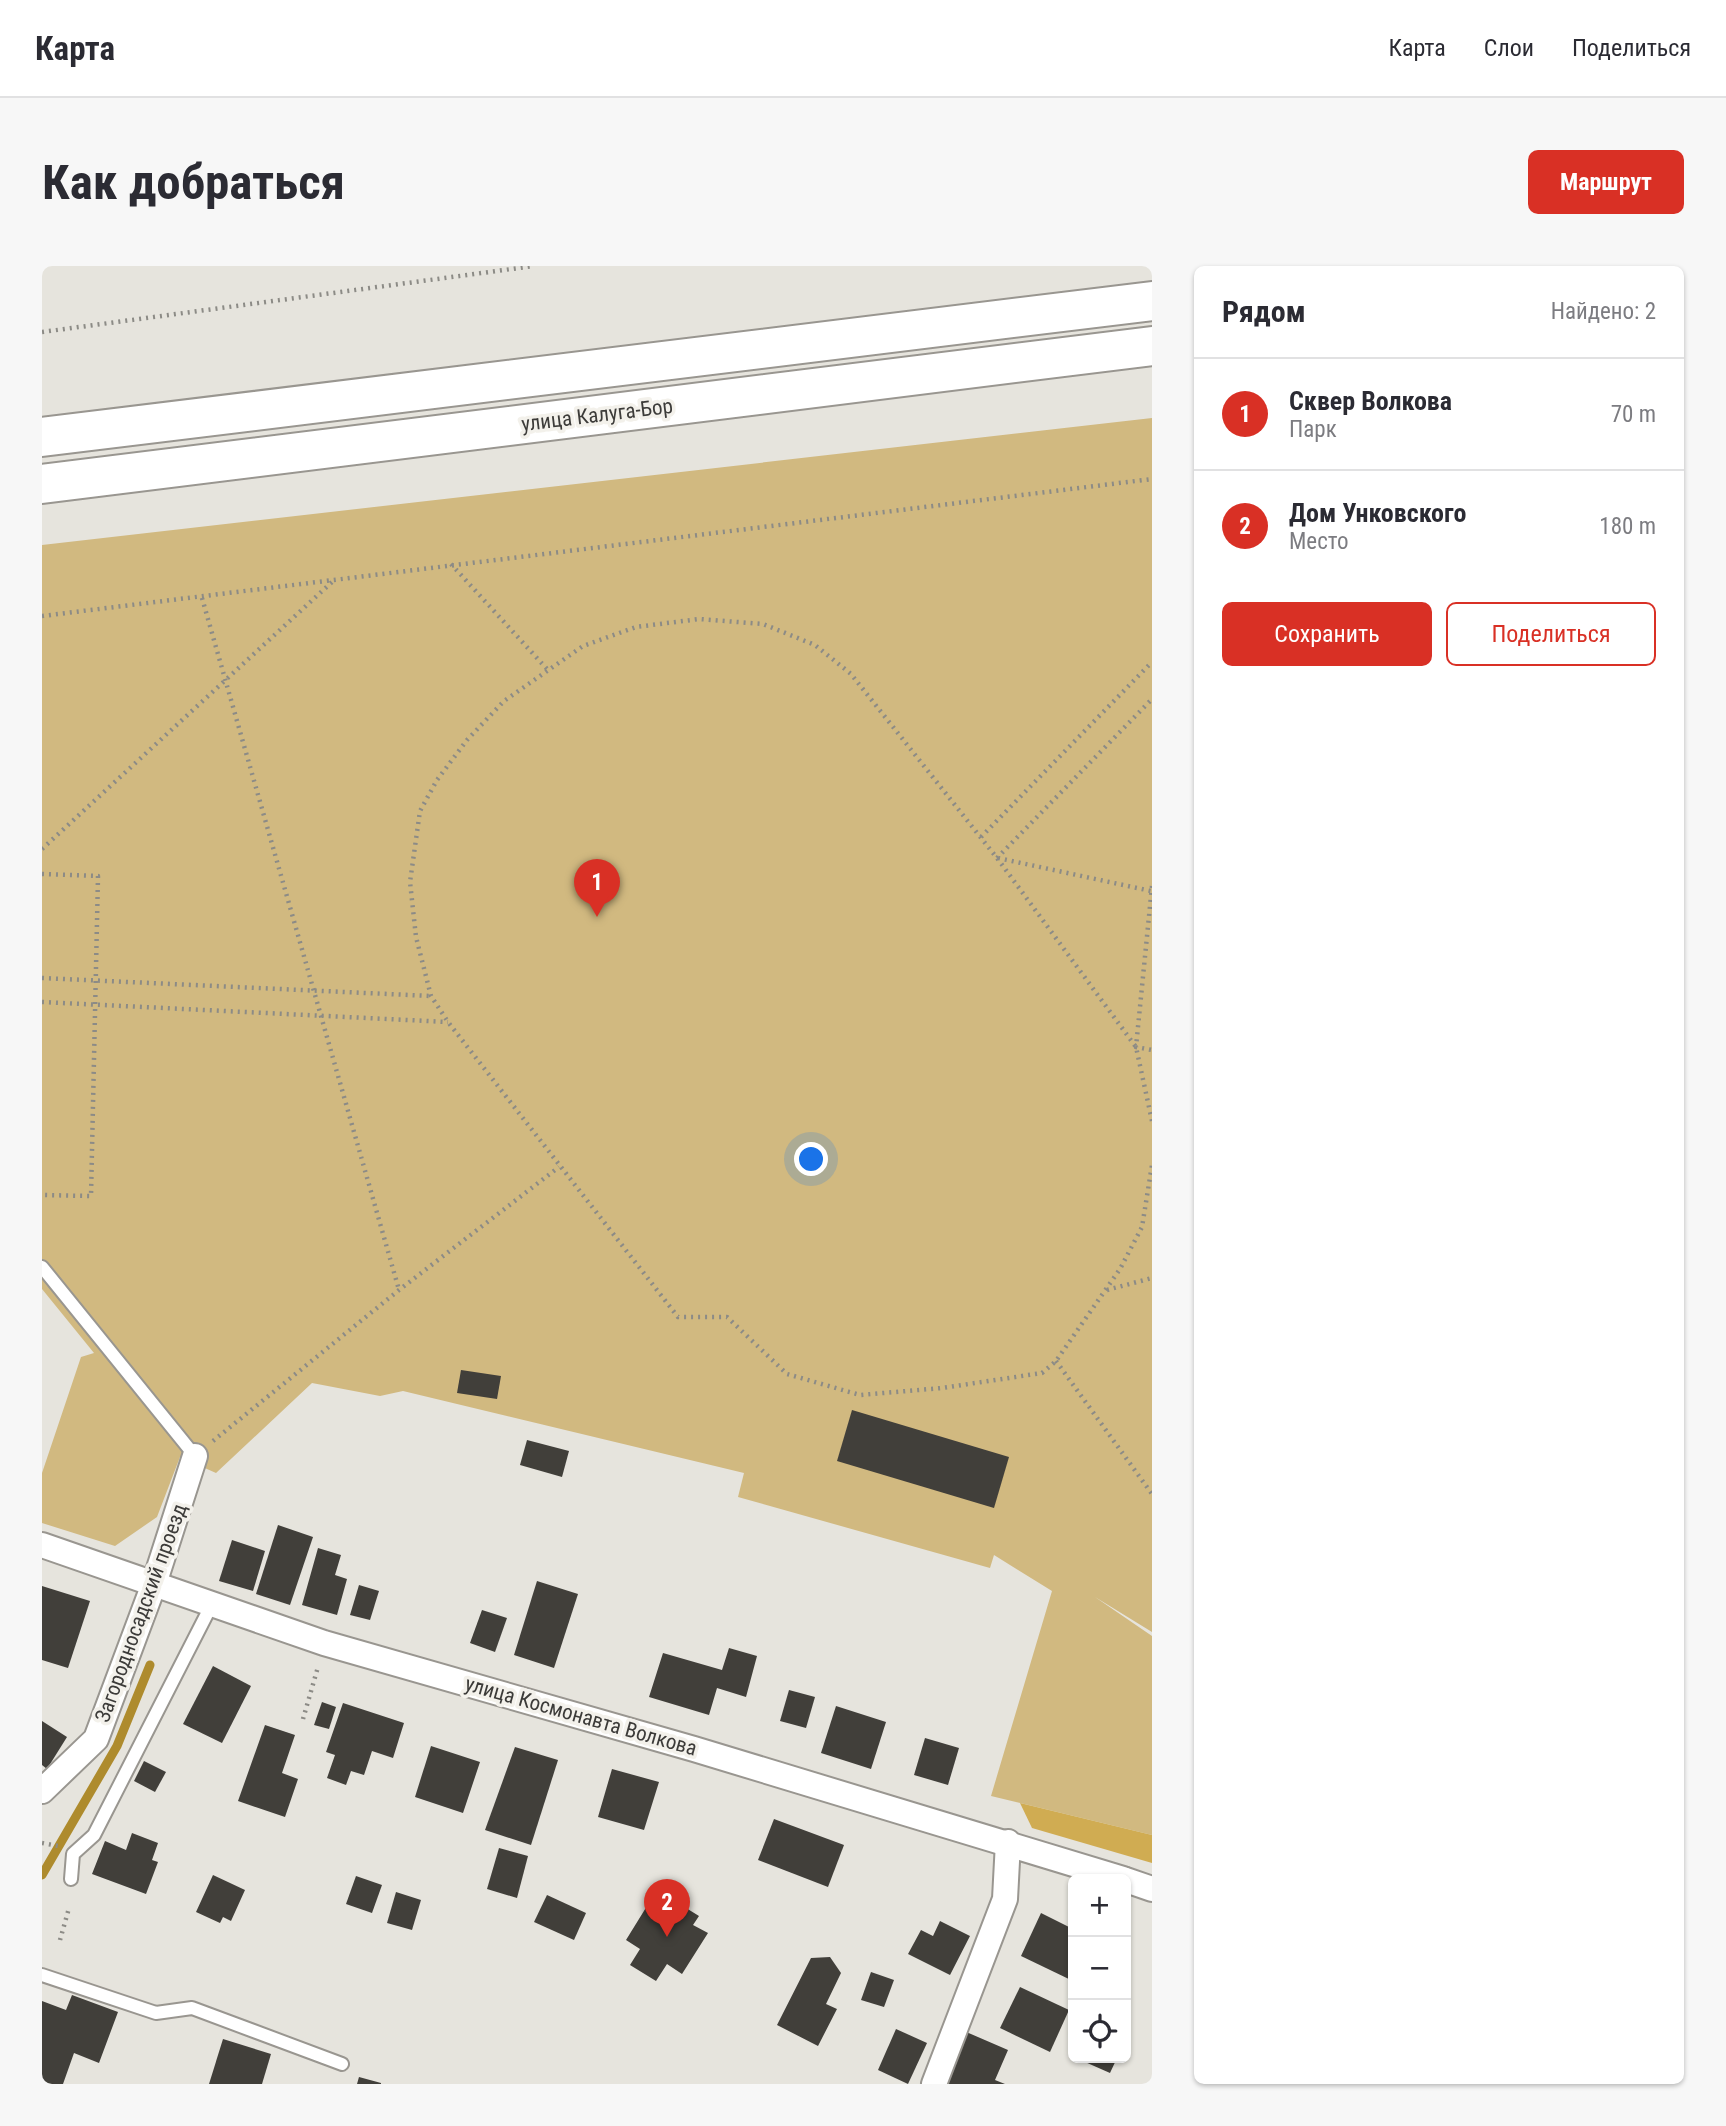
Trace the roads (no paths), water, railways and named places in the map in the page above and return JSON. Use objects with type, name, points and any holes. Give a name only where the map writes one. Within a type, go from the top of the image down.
[{"type":"main road","points":[[42,437],[1152,301]]},
{"type":"main road","name":"улица Калуга-Бор","points":[[42,484],[1152,346]]},
{"type":"street","name":"Загородносадский проезд","points":[[42,1791],[96,1739],[154,1584],[195,1456]]},
{"type":"street","name":"улица Космонавта Волкова","points":[[42,1545],[211,1606],[324,1643],[1008,1843],[1105,1874]]},
{"type":"street","points":[[934,2084],[1005,1899],[1008,1843]]},
{"type":"street","name":"улица Космонавта Волкова","points":[[1131,1882],[1152,1889]]},
{"type":"lane","points":[[42,1267],[195,1456]]},
{"type":"lane","points":[[71,1879],[73,1854],[94,1835],[211,1606]]},
{"type":"lane","points":[[42,1975],[156,2013],[192,2008],[342,2064]]},
{"type":"waterway","points":[[42,1875],[117,1746],[150,1665]]},
{"type":"place","name":"Сквер Волкова","points":[[597,917]]},
{"type":"place","name":"Дом Унковского","points":[[667,1937]]}]
